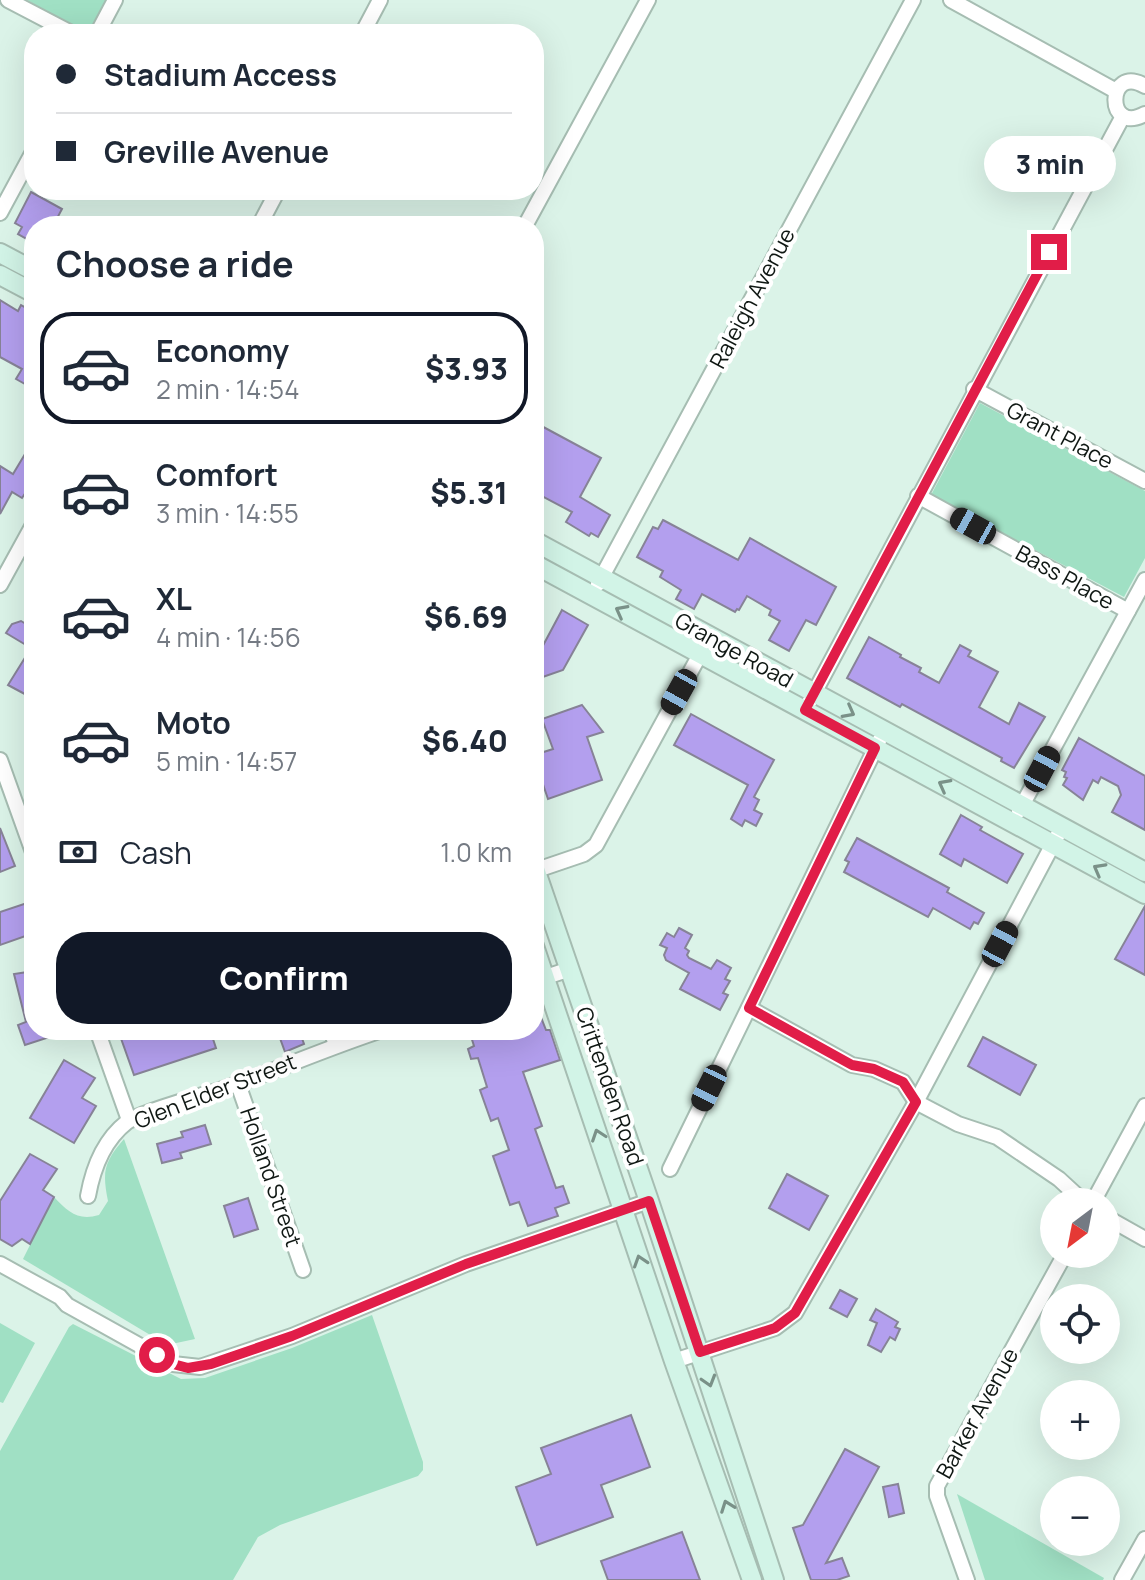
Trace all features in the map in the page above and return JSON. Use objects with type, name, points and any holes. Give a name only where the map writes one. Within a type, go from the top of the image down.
[{"type":"main road","points":[[0,253],[24,266]]},
{"type":"main road","points":[[0,275],[24,288]]},
{"type":"main road","name":"Grange Road","points":[[544,547],[884,731],[1017,814]]},
{"type":"main road","name":"Grange Road","points":[[544,569],[875,748],[1058,836],[1145,894]]},
{"type":"main road","name":"Grange Road","points":[[1058,836],[1145,872]]},
{"type":"main road","name":"Crittenden Road","points":[[544,895],[774,1580]]},
{"type":"main road","name":"Crittenden Road","points":[[544,993],[752,1580]]},
{"type":"street","points":[[8,0],[54,24]]},
{"type":"street","points":[[102,24],[115,0]]},
{"type":"street","points":[[367,24],[380,0]]},
{"type":"street","points":[[544,191],[648,0]]},
{"type":"street","name":"Raleigh Avenue","points":[[592,595],[913,0]]},
{"type":"street","points":[[951,0],[1116,91]]},
{"type":"street","points":[[1144,82],[1127,82],[1116,91],[1115,104],[1123,116],[1138,118],[1145,114]]},
{"type":"street","points":[[805,710],[974,389],[1123,116]]},
{"type":"street","points":[[0,213],[24,169]]},
{"type":"street","name":"Grant Place","points":[[974,389],[1145,481]]},
{"type":"street","name":"Bass Place","points":[[918,496],[1128,611]]},
{"type":"street","points":[[0,585],[6,561],[24,541]]},
{"type":"street","points":[[1017,814],[1145,580]]},
{"type":"street","points":[[544,866],[584,854],[596,845],[710,636]]},
{"type":"street","points":[[670,1169],[884,731]]},
{"type":"street","points":[[0,760],[24,827]]},
{"type":"street","points":[[674,1361],[775,1328],[795,1313],[916,1102],[1058,836]]},
{"type":"street","points":[[544,977],[570,969]]},
{"type":"street","points":[[749,1008],[852,1065],[874,1069],[903,1082],[916,1102],[958,1124],[997,1137],[1069,1188]]},
{"type":"street","points":[[101,1040],[129,1120]]},
{"type":"street","points":[[334,1040],[336,1045]]},
{"type":"street","name":"Glen Elder Street","points":[[88,1196],[92,1172],[109,1140],[129,1120],[238,1084],[351,1040]]},
{"type":"street","name":"Holland Street","points":[[238,1084],[303,1270]]},
{"type":"street","points":[[1101,1188],[1145,1106]]},
{"type":"street","points":[[0,1264],[173,1364],[200,1367],[292,1336],[466,1264],[649,1201]]},
{"type":"street","points":[[1120,1225],[1145,1239]]},
{"type":"street","name":"Barker Avenue","points":[[967,1580],[937,1496],[937,1486],[1057,1268]]},
{"type":"street","points":[[1122,1580],[1145,1539]]},
{"type":"green space","points":[[27,0],[108,0],[96,24],[69,24]]},
{"type":"green space","points":[[980,403],[1145,491],[1145,558],[1124,597],[931,495]]},
{"type":"green space","points":[[124,1139],[195,1339],[167,1345],[23,1259],[54,1197],[74,1214],[85,1217],[99,1215],[108,1201],[106,1167]]},
{"type":"green space","points":[[372,1315],[423,1462],[423,1470],[418,1476],[280,1525],[258,1537],[233,1580],[0,1580],[0,1451],[73,1324],[181,1379],[205,1378],[292,1348]]},
{"type":"green space","points":[[0,1323],[35,1343],[3,1403],[0,1402]]},
{"type":"green space","points":[[957,1494],[1040,1541],[1040,1556],[1066,1556],[1104,1578],[1103,1580],[985,1580]]},
{"type":"building","points":[[27,200],[46,200],[62,209],[58,216],[24,216],[24,237],[18,234],[22,227],[15,223]]},
{"type":"building","points":[[0,300],[18,311],[21,305],[24,307],[24,383],[16,379],[22,369],[0,357]]},
{"type":"building","points":[[544,427],[601,458],[580,497],[610,515],[598,537],[591,533],[589,536],[566,522],[572,512],[544,497]]},
{"type":"building","points":[[24,456],[24,495],[22,498],[12,492],[0,514],[0,466],[13,474]]},
{"type":"building","points":[[663,520],[738,560],[750,538],[836,587],[816,625],[806,620],[789,651],[769,640],[780,621],[769,615],[771,610],[747,596],[735,612],[702,594],[694,609],[676,599],[681,590],[660,577],[663,571],[637,557],[653,527],[658,529]]},
{"type":"building","points":[[562,610],[588,625],[563,670],[544,677],[544,644]]},
{"type":"building","points":[[24,623],[24,644],[6,633],[12,624]]},
{"type":"building","points":[[869,637],[921,668],[919,672],[939,683],[960,645],[971,651],[968,656],[998,672],[979,707],[1009,724],[1019,703],[1045,717],[1014,768],[1001,761],[1002,758],[902,704],[900,707],[847,678]]},
{"type":"building","points":[[24,659],[24,694],[8,685]]},
{"type":"building","points":[[582,705],[603,732],[587,737],[602,780],[548,799],[544,787],[544,752],[553,749],[544,718]]},
{"type":"building","points":[[691,714],[774,760],[754,797],[759,800],[754,810],[762,814],[756,826],[745,820],[742,826],[731,819],[748,785],[674,745]]},
{"type":"building","points":[[1079,738],[1145,776],[1145,830],[1112,812],[1121,795],[1118,786],[1101,777],[1098,783],[1093,780],[1083,800],[1063,785],[1067,778],[1062,770]]},
{"type":"building","points":[[961,815],[982,827],[980,830],[1023,854],[1007,883],[964,859],[961,866],[940,854]]},
{"type":"building","points":[[0,828],[15,866],[0,872]]},
{"type":"building","points":[[857,838],[949,888],[947,892],[984,913],[978,924],[974,922],[970,929],[933,908],[928,917],[844,872],[849,862],[845,860]]},
{"type":"building","points":[[24,904],[24,937],[0,945],[0,912]]},
{"type":"building","points":[[1145,906],[1145,975],[1115,959]]},
{"type":"building","points":[[679,928],[692,935],[685,948],[689,951],[689,958],[711,969],[717,960],[731,968],[725,979],[730,981],[723,993],[728,995],[720,1010],[680,989],[689,973],[666,960],[664,955],[667,948],[660,945],[667,933],[674,937]]},
{"type":"building","points":[[24,972],[24,1014],[14,974]]},
{"type":"building","points":[[24,1023],[24,1040],[40,1040],[25,1045],[18,1025]]},
{"type":"building","points":[[544,1025],[546,1030],[550,1030],[560,1060],[523,1072],[542,1126],[535,1129],[556,1188],[563,1186],[569,1203],[555,1208],[558,1216],[528,1226],[519,1202],[510,1205],[493,1156],[509,1150],[498,1118],[491,1121],[480,1090],[487,1087],[478,1058],[471,1059],[468,1049],[474,1046],[472,1040],[544,1040]]},
{"type":"building","points":[[983,1037],[1036,1065],[1020,1095],[968,1066]]},
{"type":"building","points":[[122,1040],[213,1040],[216,1048],[134,1075]]},
{"type":"building","points":[[281,1040],[303,1040],[304,1044],[285,1052]]},
{"type":"building","points":[[64,1060],[95,1078],[82,1098],[96,1106],[74,1143],[30,1118]]},
{"type":"building","points":[[205,1125],[211,1144],[180,1153],[182,1158],[162,1163],[157,1144],[183,1137],[181,1132]]},
{"type":"building","points":[[30,1154],[57,1169],[43,1190],[54,1197],[30,1244],[22,1239],[12,1246],[0,1239],[0,1201]]},
{"type":"building","points":[[787,1174],[828,1196],[809,1230],[769,1208]]},
{"type":"building","points":[[248,1198],[258,1229],[234,1237],[224,1206]]},
{"type":"building","points":[[840,1290],[857,1299],[847,1317],[830,1308]]},
{"type":"building","points":[[876,1309],[898,1322],[895,1327],[900,1329],[895,1340],[890,1337],[881,1352],[868,1345],[877,1323],[870,1320]]},
{"type":"building","points":[[631,1415],[650,1467],[601,1485],[613,1517],[537,1545],[516,1487],[551,1474],[541,1448]]},
{"type":"building","points":[[845,1449],[879,1467],[826,1563],[842,1558],[849,1576],[837,1580],[811,1580],[793,1528],[803,1525]]},
{"type":"building","points":[[898,1484],[904,1513],[889,1517],[883,1487]]},
{"type":"building","points":[[682,1532],[700,1580],[608,1580],[601,1561]]},
{"type":"route","points":[[157,1355],[188,1368],[211,1364],[292,1336],[466,1264],[649,1201],[700,1352],[775,1328],[795,1313],[916,1102],[903,1082],[874,1069],[852,1065],[749,1008],[875,748],[805,710],[1049,252]]}]
